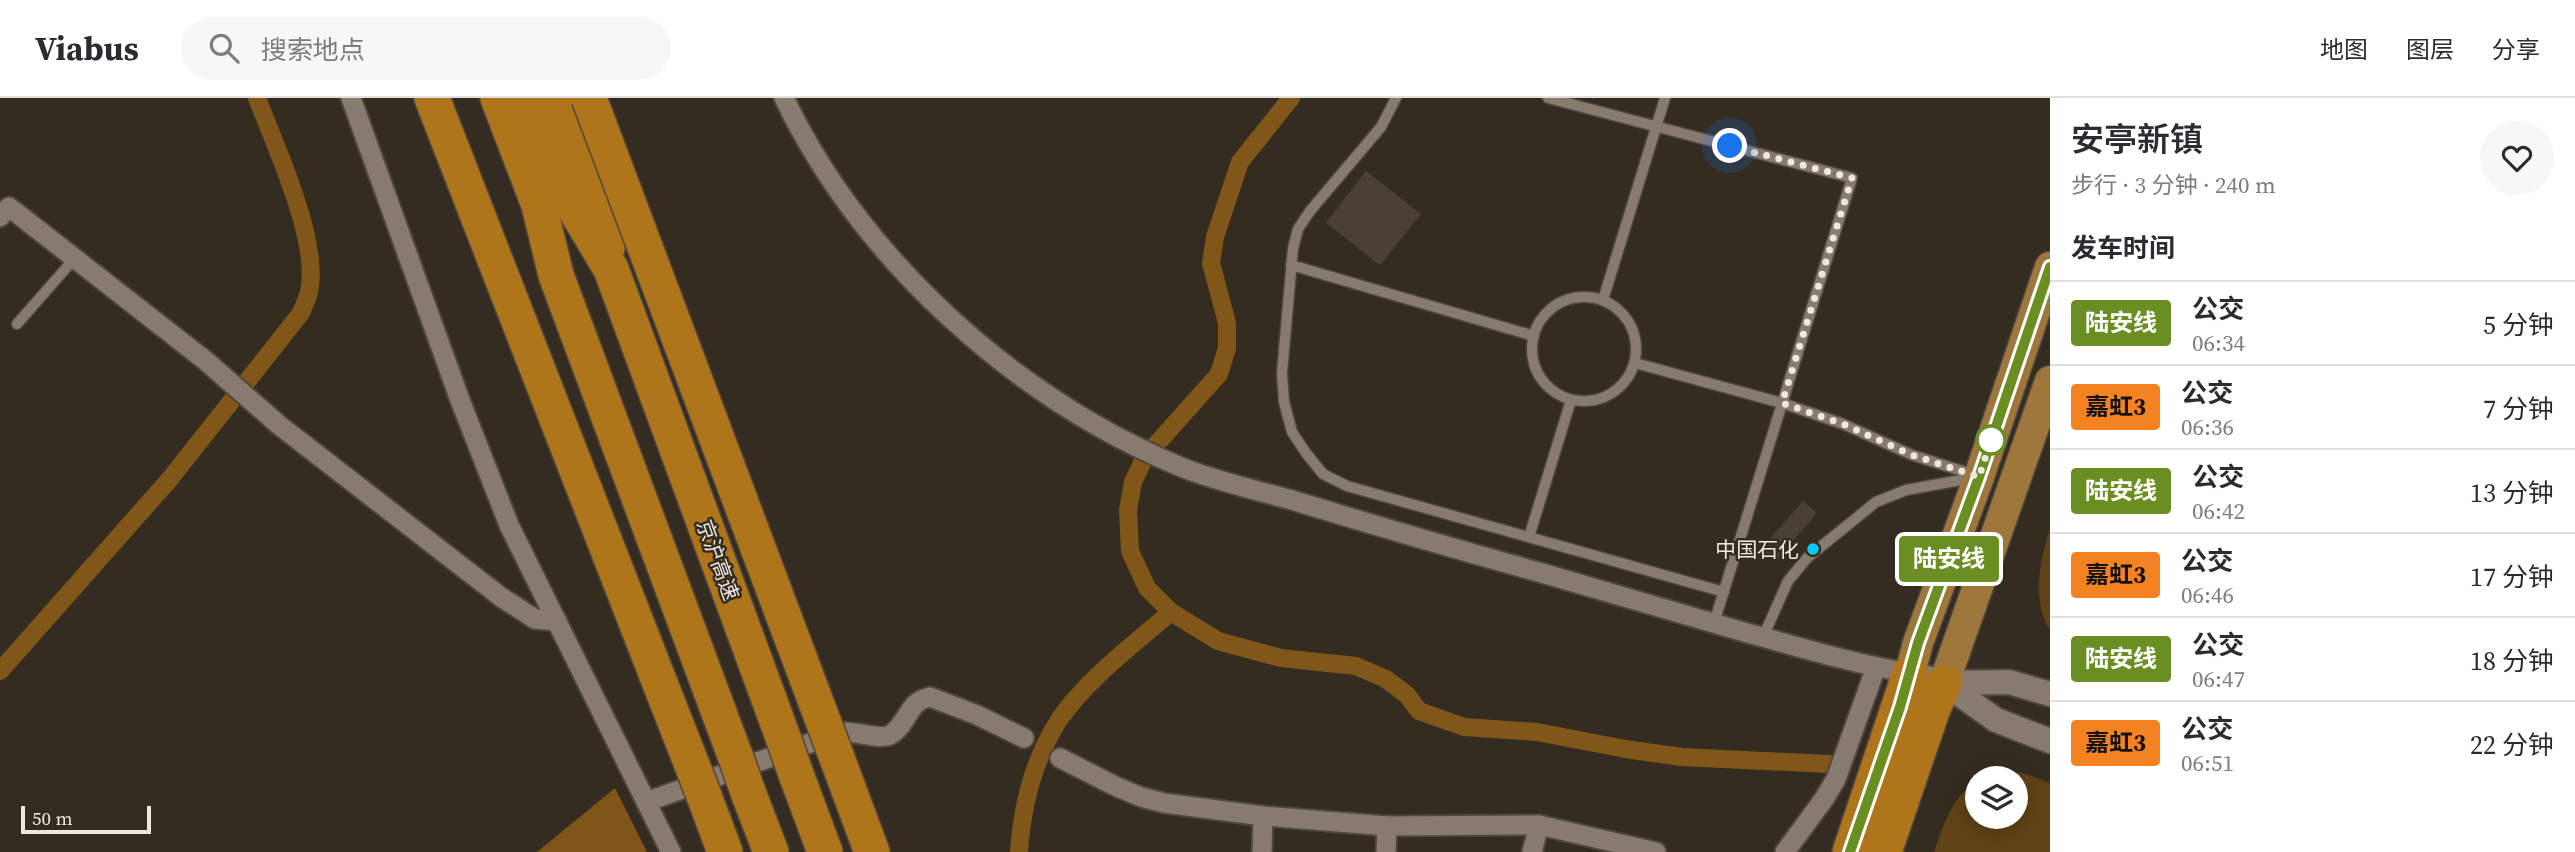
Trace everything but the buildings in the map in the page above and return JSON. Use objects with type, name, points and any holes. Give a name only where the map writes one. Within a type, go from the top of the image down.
[{"type":"highway","points":[[432,98],[726,852]]},
{"type":"highway","points":[[473,98],[516,213],[556,275]]},
{"type":"highway","points":[[498,98],[539,205],[556,275],[771,852]]},
{"type":"highway","name":"京沪高速","points":[[532,98],[572,204],[611,269]]},
{"type":"highway","name":"京沪高速","points":[[562,98],[598,195],[611,269],[825,852]]},
{"type":"highway","points":[[589,98],[872,852]]},
{"type":"highway","points":[[1850,852],[1910,673]]},
{"type":"highway","points":[[1884,852],[1944,683]]},
{"type":"main road","points":[[1910,673],[1918,643],[1979,477],[2050,267]]},
{"type":"main road","points":[[1944,683],[2050,381]]},
{"type":"street","points":[[351,98],[460,400],[504,512],[671,852]]},
{"type":"street","points":[[784,98],[822,167],[856,215],[901,270],[946,315],[1004,363],[1105,429],[1163,459],[1215,479],[1876,667],[1944,683],[2009,682],[2050,694]]},
{"type":"street","points":[[0,217],[9,207],[206,361],[279,425],[500,597],[535,619],[557,621]]},
{"type":"street","points":[[1785,852],[1836,779],[1876,667]]},
{"type":"street","points":[[1944,683],[1996,720],[2050,741]]},
{"type":"street","points":[[646,802],[841,732],[889,736],[914,704],[922,698],[930,697],[965,710],[1024,738]]},
{"type":"street","points":[[1060,758],[1141,797],[1176,804],[1263,816],[1387,826],[1539,825],[1656,852]]},
{"type":"street","points":[[1262,852],[1263,816]]},
{"type":"street","points":[[1532,852],[1539,825]]},
{"type":"street","points":[[1387,826],[1387,852]]},
{"type":"lane","points":[[1396,98],[1381,127],[1298,229],[1291,265],[1282,373],[1284,402],[1292,432],[1323,474],[1347,486],[1724,592]]},
{"type":"lane","points":[[1548,98],[1852,178],[1714,623]]},
{"type":"lane","points":[[1603,300],[1665,98]]},
{"type":"lane","points":[[17,324],[74,259]]},
{"type":"lane","points":[[1291,265],[1534,336]]},
{"type":"lane","points":[[1581,297],[1603,300],[1621,312],[1628,321],[1636,341],[1635,363],[1623,385],[1613,393],[1590,401],[1571,400],[1554,391],[1538,372],[1533,361],[1534,336],[1543,316],[1560,303],[1581,297]]},
{"type":"lane","points":[[1635,363],[1782,403],[1843,424],[1912,455],[1979,477]]},
{"type":"lane","points":[[1529,537],[1571,400]]},
{"type":"lane","points":[[1763,637],[1788,581],[1807,558],[1877,502],[1906,491],[1979,477]]},
{"type":"shaded area","points":[[2050,529],[2050,629],[2041,606],[2039,580]]},
{"type":"shaded area","points":[[2028,775],[2050,783],[2050,852],[1934,852],[1945,822],[1965,791],[1965,829],[2028,829]]},
{"type":"shaded area","points":[[615,788],[647,852],[537,852]]},
{"type":"waterway","points":[[0,671],[169,480],[301,313],[309,292],[311,271],[308,247],[285,168],[257,98]]},
{"type":"waterway","points":[[1291,98],[1240,162],[1215,237],[1211,263],[1227,323],[1227,348],[1219,374],[1145,457],[1133,482],[1128,510],[1130,551],[1147,588],[1171,612],[1218,641],[1281,658],[1356,666],[1386,679],[1407,695],[1419,711],[1464,727],[1537,732],[1682,757],[1829,764]]},
{"type":"waterway","points":[[1019,852],[1023,818],[1036,767],[1059,720],[1097,677],[1171,612]]},
{"type":"bus line","name":"陆安线","points":[[1850,852],[1900,707],[1918,643],[1979,477],[2050,267]]},
{"type":"place","name":"中国石化","points":[[1813,549]]},
{"type":"route","points":[[1730,146],[1852,178],[1782,403],[1843,424],[1912,455],[1979,477],[1991,440]]}]
